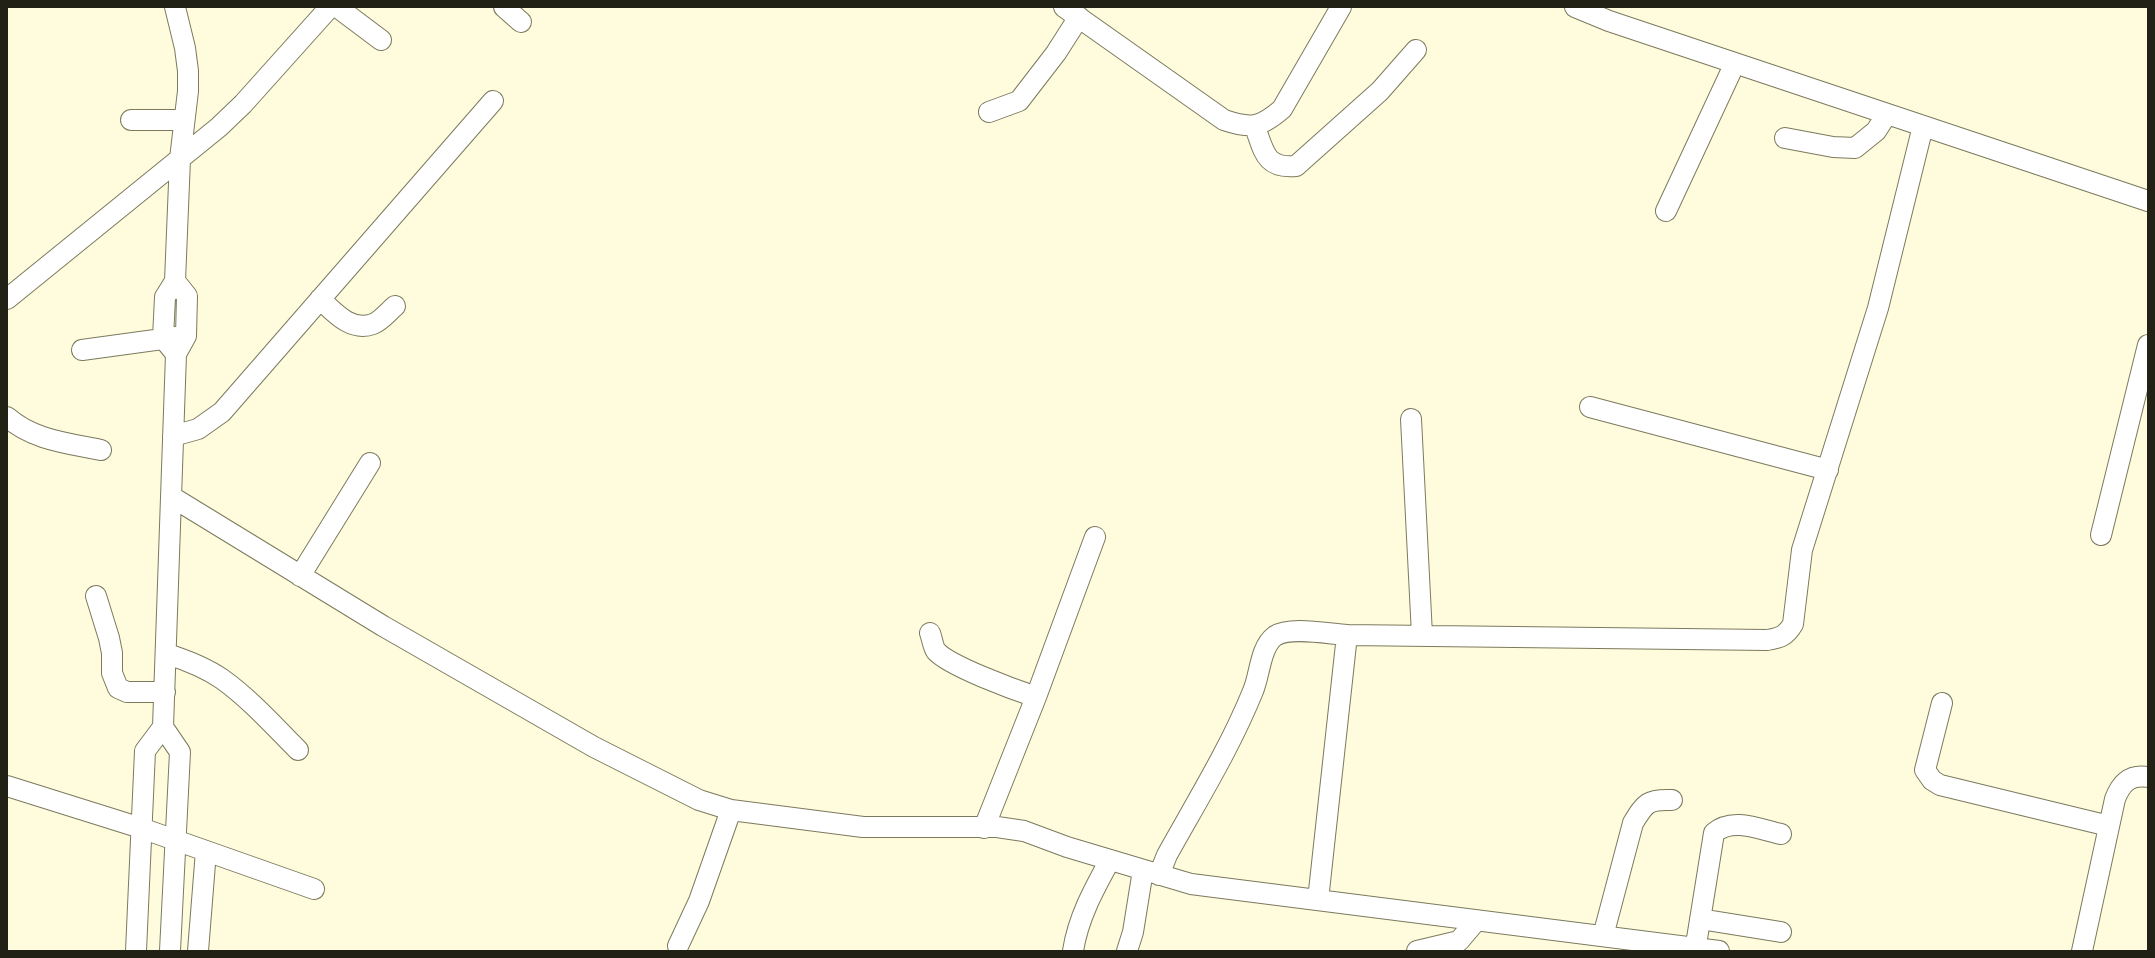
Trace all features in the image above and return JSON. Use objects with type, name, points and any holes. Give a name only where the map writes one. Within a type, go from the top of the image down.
[{"type":"street","points":[[175,7],[185,48],[188,71],[180,159],[175,282],[165,298],[163,338],[176,354]]},
{"type":"street","points":[[7,299],[219,127],[243,104],[330,7]]},
{"type":"street","points":[[336,7],[381,40]]},
{"type":"street","points":[[504,7],[521,22]]},
{"type":"street","points":[[1575,7],[1735,63],[2148,201]]},
{"type":"street","points":[[989,112],[1018,100],[1056,53],[1071,12],[1224,120],[1240,126],[1255,127],[1270,120],[1282,109],[1338,8]]},
{"type":"street","points":[[1255,127],[1265,153],[1273,164],[1282,167],[1296,166],[1380,90],[1416,50]]},
{"type":"street","points":[[1666,211],[1735,63]]},
{"type":"street","points":[[172,436],[198,429],[222,412],[493,101]]},
{"type":"street","points":[[1785,138],[1832,147],[1856,148],[1876,130],[1887,114]]},
{"type":"street","points":[[131,120],[184,120]]},
{"type":"street","points":[[1127,951],[1151,873],[1167,855],[1239,727],[1256,684],[1266,648],[1270,640],[1276,635],[1292,631],[1347,635],[1767,640],[1780,638],[1788,633],[1793,624],[1802,550],[1878,308],[1923,126]]},
{"type":"street","points":[[136,951],[145,751],[163,727],[167,654],[172,497],[172,436],[176,354],[186,336],[187,296],[175,282]]},
{"type":"street","points":[[320,299],[345,322],[358,325],[373,324],[395,306]]},
{"type":"street","points":[[82,350],[186,336]]},
{"type":"street","points":[[2101,535],[2144,379],[2148,345]]},
{"type":"street","points":[[1590,407],[1828,470]]},
{"type":"street","points":[[7,417],[17,425],[38,437],[101,450]]},
{"type":"street","points":[[1411,419],[1422,635]]},
{"type":"street","points":[[300,576],[370,464]]},
{"type":"street","points":[[172,497],[384,626],[594,747],[699,800],[731,810],[863,827],[984,828],[1024,831],[1067,847],[1191,884],[1719,951]]},
{"type":"street","points":[[984,828],[1036,697],[1095,537]]},
{"type":"street","points":[[96,596],[109,638],[112,653],[112,674],[118,688],[127,692],[165,692]]},
{"type":"street","points":[[930,633],[936,650],[950,660],[1003,686],[1036,697]]},
{"type":"street","points":[[1318,900],[1347,635]]},
{"type":"street","points":[[167,654],[192,663],[222,679],[247,700],[298,750]]},
{"type":"street","points":[[1942,703],[1925,770],[1932,780],[1940,785],[2109,826]]},
{"type":"street","points":[[163,727],[180,752],[170,951]]},
{"type":"street","points":[[2082,951],[2109,826],[2120,787],[2135,776],[2148,777]]},
{"type":"street","points":[[7,786],[141,828],[314,889]]},
{"type":"street","points":[[1603,936],[1633,823],[1642,808],[1656,799],[1672,800]]},
{"type":"street","points":[[678,946],[698,900],[731,810]]},
{"type":"street","points":[[1696,949],[1714,833],[1720,827],[1729,824],[1781,834]]},
{"type":"street","points":[[198,951],[206,851]]},
{"type":"street","points":[[1073,951],[1075,935],[1087,904],[1110,860]]},
{"type":"street","points":[[1700,919],[1781,932]]},
{"type":"street","points":[[1417,951],[1459,941],[1476,921]]}]
